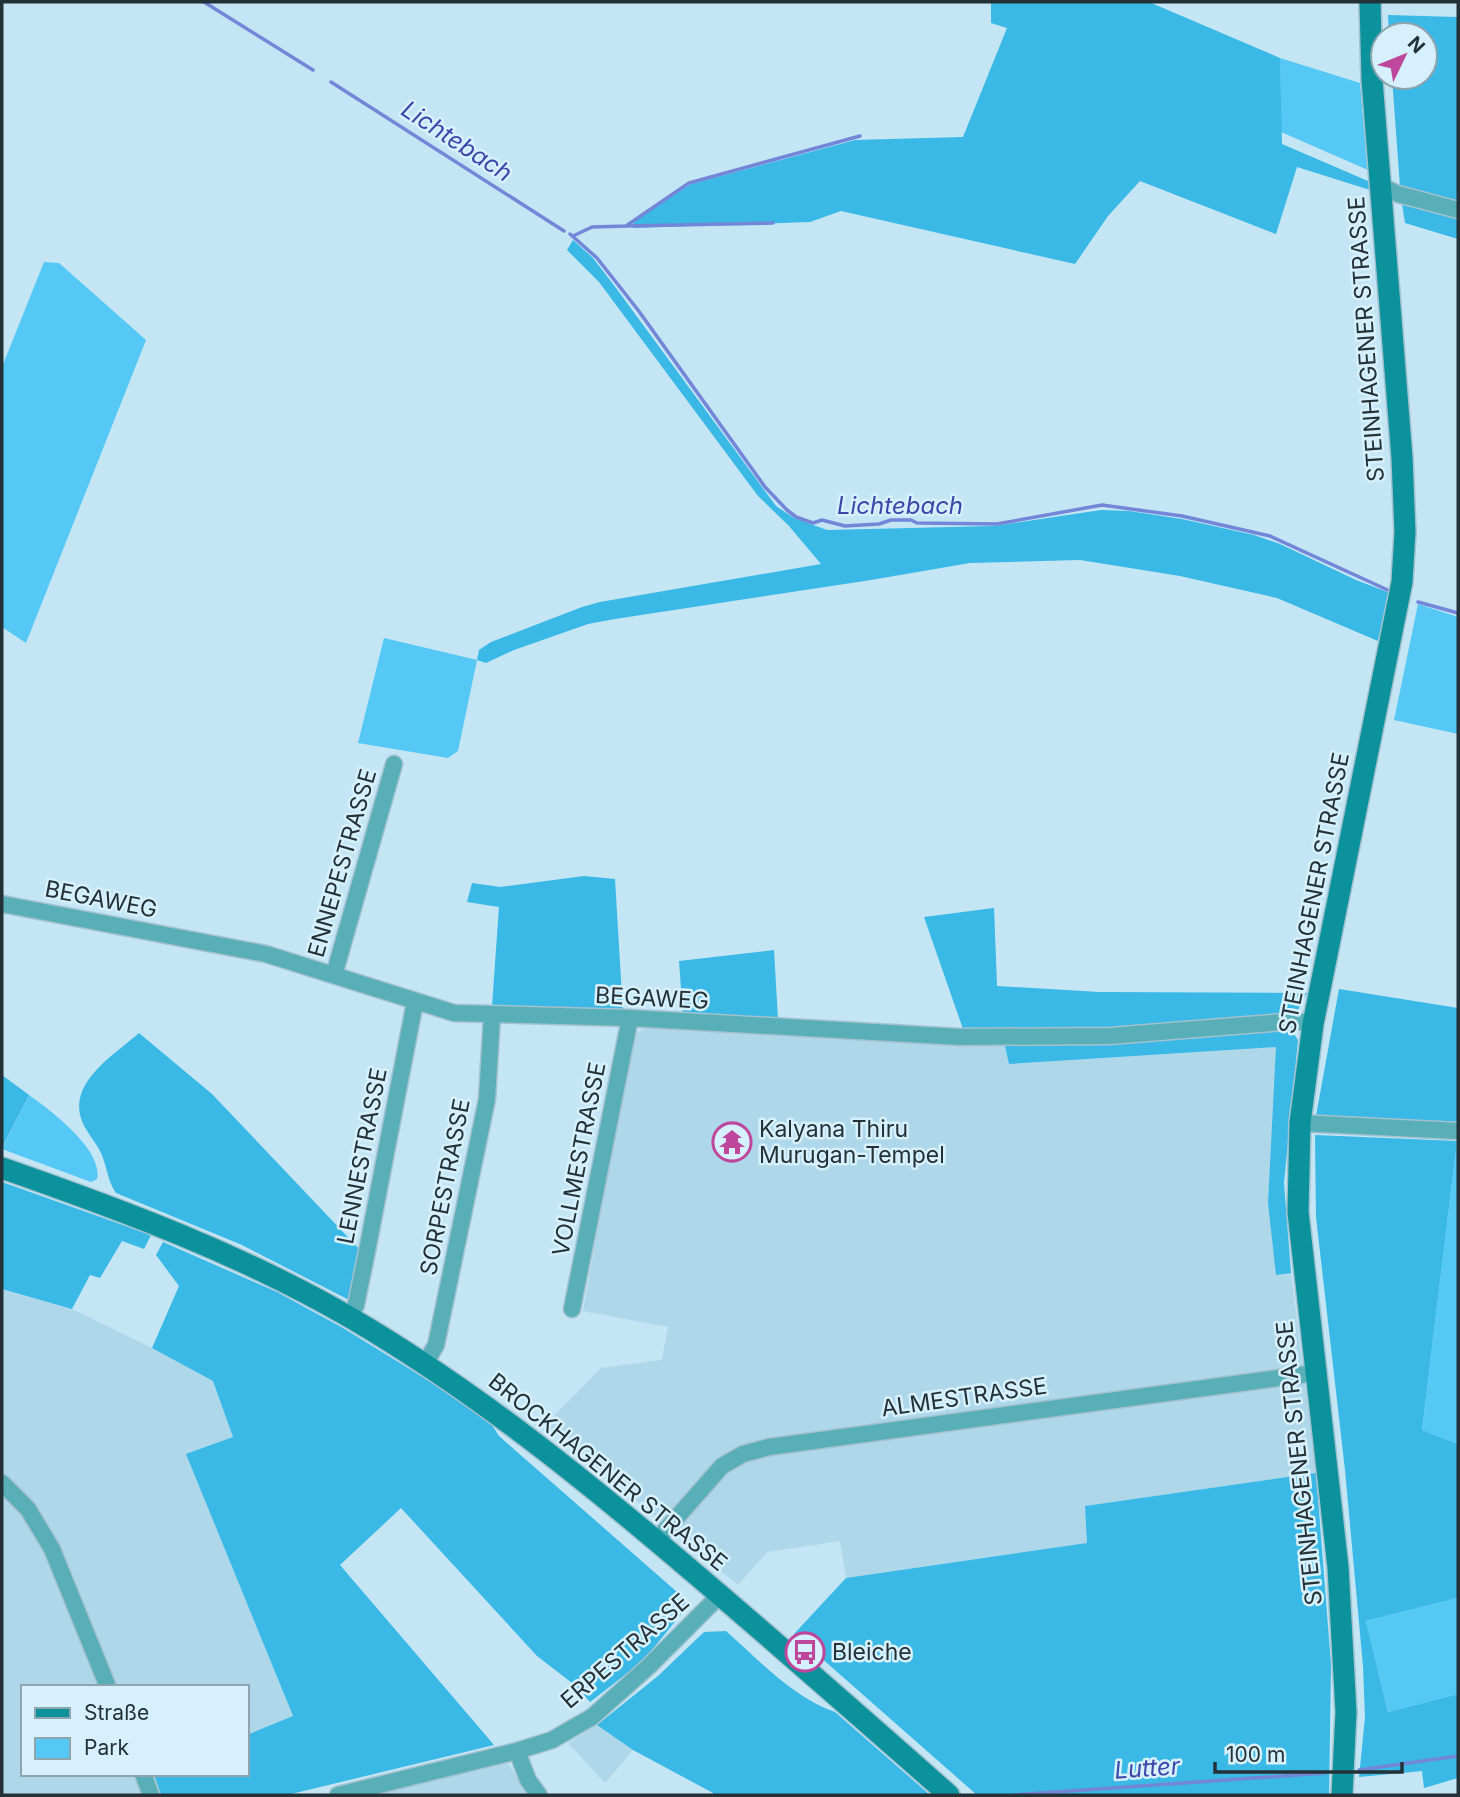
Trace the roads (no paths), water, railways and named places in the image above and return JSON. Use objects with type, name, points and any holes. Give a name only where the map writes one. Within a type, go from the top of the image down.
[{"type":"main road","name":"STEINHAGENER STRASSE","points":[[1342,1795],[1346,1712],[1338,1567],[1298,1212],[1300,1123],[1313,1024],[1402,582],[1405,532],[1402,458],[1372,80],[1370,2]]},
{"type":"main road","name":"BROCKHAGENER STRASSE","points":[[2,1168],[100,1202],[246,1264],[349,1317],[425,1364],[534,1441],[656,1541],[949,1795]]},
{"type":"street","points":[[1381,186],[1398,194],[1458,210]]},
{"type":"street","name":"ENNEPESTRASSE","points":[[334,975],[394,764]]},
{"type":"street","name":"BEGAWEG","points":[[2,904],[266,954],[454,1013],[630,1018],[960,1037],[1110,1035],[1296,1021],[1313,1024]]},
{"type":"street","name":"LENNESTRASSE","points":[[349,1317],[356,1304],[415,1002]]},
{"type":"street","name":"SORPESTRASSE","points":[[425,1364],[436,1345],[487,1099],[492,1015]]},
{"type":"street","name":"VOLLMESTRASSE","points":[[572,1309],[630,1018]]},
{"type":"street","points":[[1300,1123],[1458,1130]]},
{"type":"street","name":"ALMESTRASSE","points":[[656,1541],[722,1466],[743,1454],[769,1447],[1315,1373]]},
{"type":"street","points":[[2,1483],[28,1509],[52,1549],[107,1685]]},
{"type":"street","name":"ERPESTRASSE","points":[[338,1795],[552,1740],[592,1717],[649,1666],[720,1595]]},
{"type":"street","points":[[517,1751],[528,1780],[538,1795]]},
{"type":"street","points":[[144,1776],[151,1795]]},
{"type":"waterway","name":"Lichtebach","points":[[204,2],[313,70]]},
{"type":"waterway","name":"Lichtebach","points":[[331,82],[564,231]]},
{"type":"waterway","points":[[573,236],[592,227],[626,226],[689,183],[860,136]]},
{"type":"waterway","points":[[626,226],[773,223]]},
{"type":"waterway","name":"Lichtebach","points":[[570,234],[597,258],[638,310],[765,487],[796,517],[813,523],[822,520],[845,526],[879,524],[891,520],[997,524],[1102,505],[1182,516],[1270,536],[1392,592]]},
{"type":"waterway","name":"Lichtebach","points":[[1418,602],[1458,613]]},
{"type":"waterway","name":"Lutter","points":[[1359,1770],[1458,1756]]},
{"type":"waterway","name":"Lutter","points":[[1014,1795],[1325,1773]]},
{"type":"place","name":"Kalyana Thiru Murugan-Tempel","points":[[732,1142]]},
{"type":"place","name":"Bleiche","points":[[805,1652]]}]
